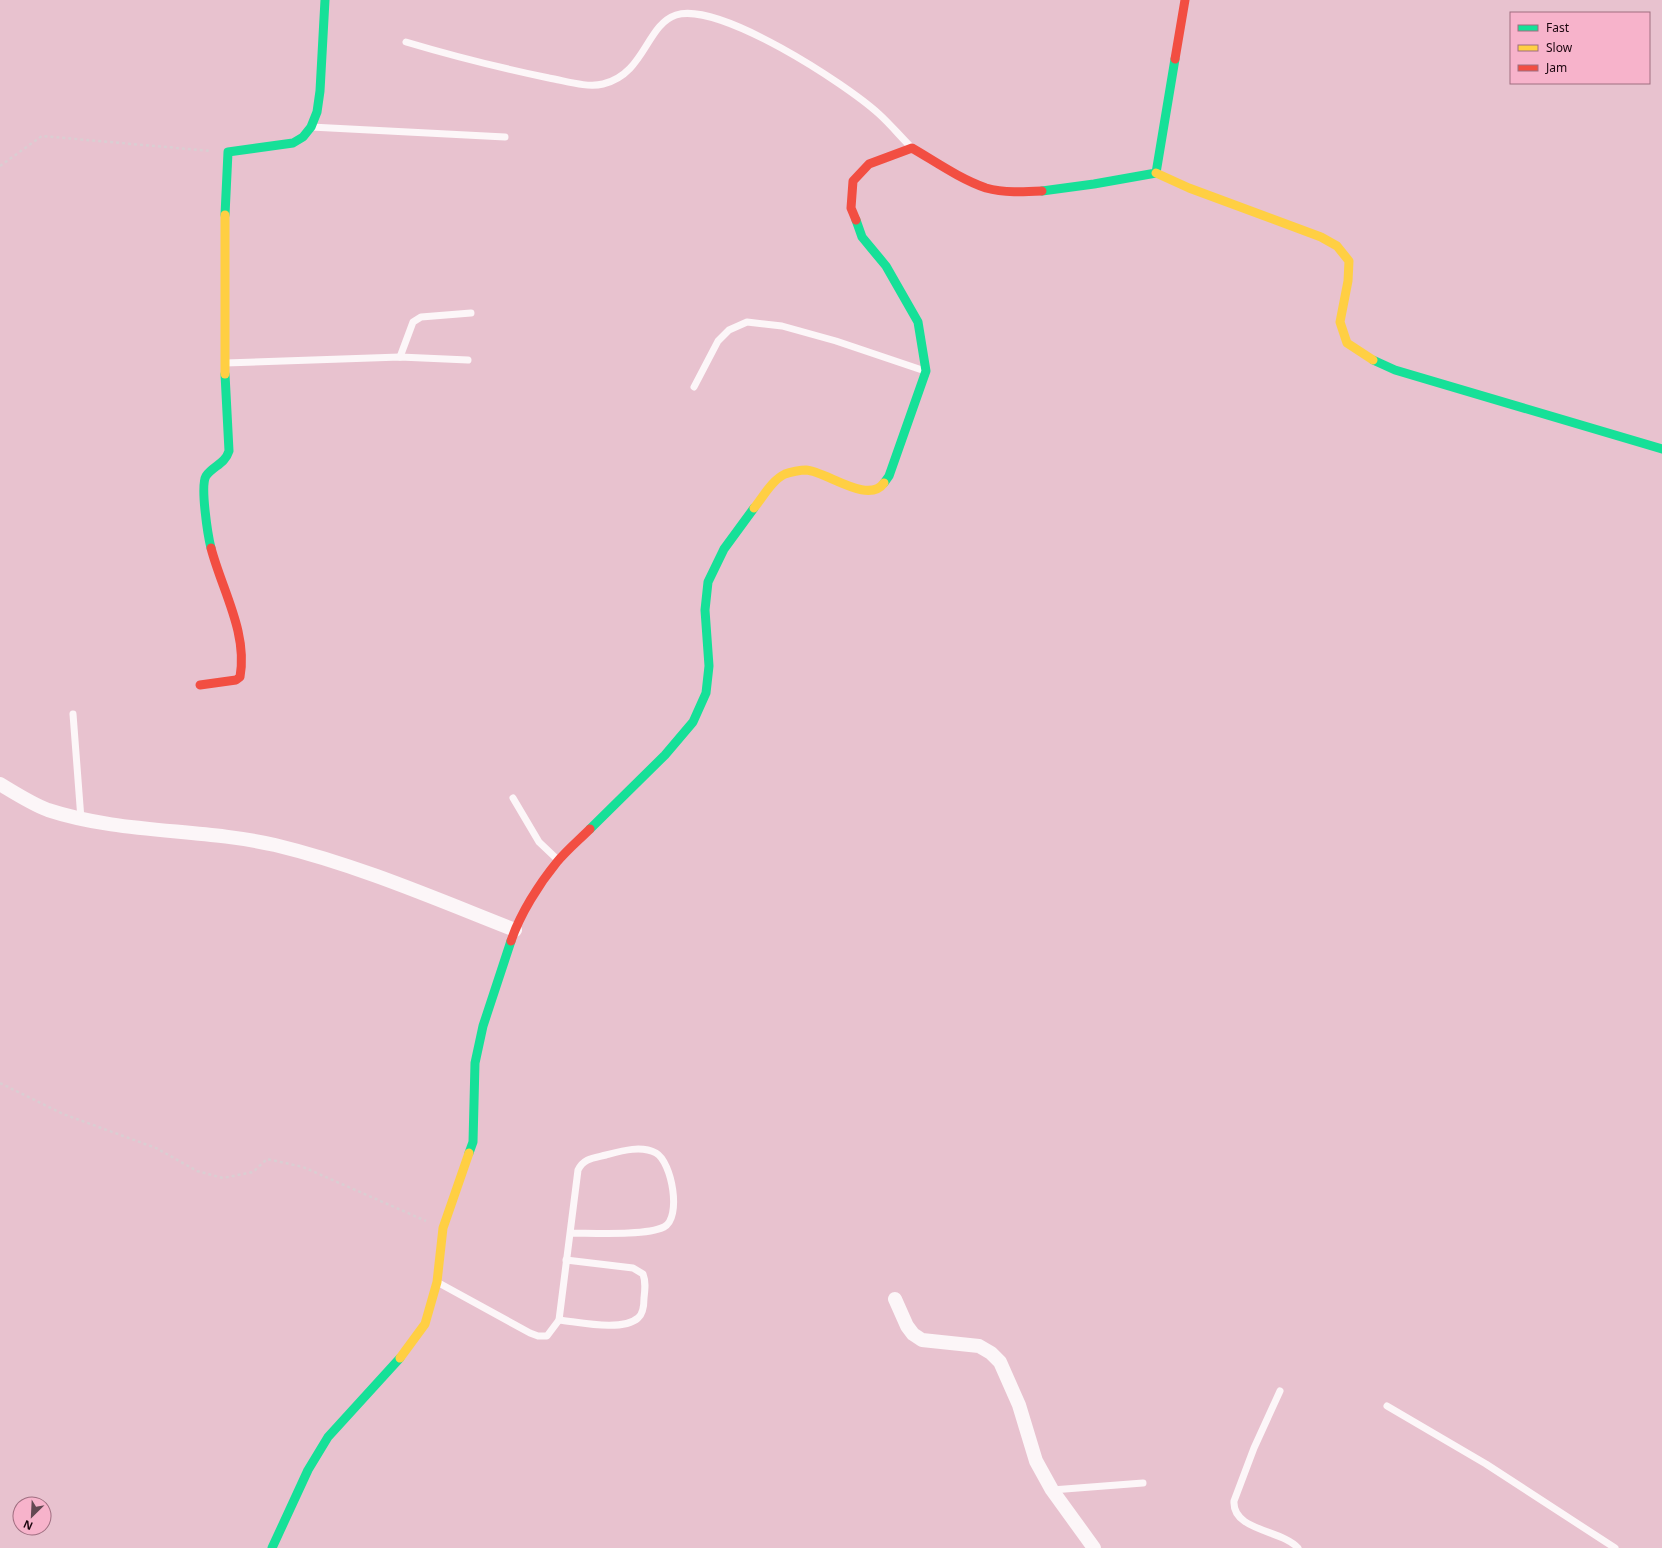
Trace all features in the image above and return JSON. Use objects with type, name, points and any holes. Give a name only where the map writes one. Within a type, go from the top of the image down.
[{"type":"street","points":[[200,685],[236,680],[240,677],[244,668],[239,638],[210,543],[204,484],[207,474],[225,462],[229,451],[224,363],[226,186],[228,152],[293,143],[303,137],[311,127],[317,112],[320,91],[325,0]]},
{"type":"street","points":[[1156,172],[1185,0]]},
{"type":"street","points":[[272,1548],[308,1470],[328,1437],[405,1353],[425,1324],[438,1282],[443,1228],[473,1142],[475,1063],[483,1026],[514,930],[543,881],[558,861],[665,755],[693,722],[706,693],[709,666],[705,610],[708,582],[724,549],[770,487],[785,474],[807,470],[859,489],[871,491],[882,487],[888,476],[926,372],[918,322],[886,266],[862,237],[851,208],[853,181],[869,164],[912,148],[954,173],[988,188],[1011,193],[1069,188],[1156,172],[1189,188],[1321,237],[1336,246],[1349,261],[1348,281],[1340,322],[1347,343],[1366,356],[1395,370],[1662,449]]},
{"type":"street","points":[[0,784],[46,809],[81,819],[154,829],[214,834],[274,845],[354,868],[514,930]]},
{"type":"street","points":[[896,1298],[907,1326],[913,1334],[922,1340],[979,1346],[991,1353],[1000,1362],[1019,1405],[1036,1462],[1052,1490],[1094,1548]]},
{"type":"lane","points":[[406,42],[495,67],[575,83],[602,85],[618,79],[634,65],[662,25],[676,15],[697,14],[720,19],[783,49],[819,71],[878,113],[912,148]]},
{"type":"lane","points":[[311,127],[505,137]]},
{"type":"lane","points":[[400,357],[413,322],[421,317],[471,313]]},
{"type":"lane","points":[[694,386],[718,341],[729,330],[747,322],[782,326],[836,341],[926,372]]},
{"type":"lane","points":[[224,363],[400,357],[468,360]]},
{"type":"lane","points":[[73,714],[81,819]]},
{"type":"lane","points":[[513,798],[539,842],[558,861]]},
{"type":"lane","points":[[438,1282],[530,1333],[538,1336],[547,1336],[559,1320],[578,1170],[581,1163],[588,1159],[632,1149],[648,1150],[657,1154],[662,1160],[670,1176],[674,1210],[672,1221],[659,1230],[622,1233],[571,1233]]},
{"type":"lane","points":[[559,1320],[615,1326],[631,1322],[640,1317],[644,1307],[646,1282],[643,1274],[633,1268],[566,1260]]},
{"type":"lane","points":[[1280,1391],[1254,1448],[1234,1501],[1234,1509],[1238,1517],[1247,1523],[1292,1542],[1298,1548]]},
{"type":"lane","points":[[1387,1406],[1486,1464],[1615,1548]]},
{"type":"lane","points":[[1052,1490],[1143,1482]]},
{"type":"path","points":[[0,166],[42,136],[228,152]]},
{"type":"path","points":[[0,1083],[63,1114],[156,1148],[197,1171],[223,1178],[253,1172],[267,1159],[304,1168],[443,1228]]},
{"type":"traffic: fast","points":[[225,215],[228,152],[293,143],[303,137],[311,127],[317,112],[320,91],[325,0]]},
{"type":"traffic: fast","points":[[1042,191],[1156,173],[1175,59]]},
{"type":"traffic: fast","points":[[856,220],[862,237],[886,266],[918,322],[926,371],[889,476],[884,483]]},
{"type":"traffic: fast","points":[[1373,360],[1395,370],[1662,449]]},
{"type":"traffic: fast","points":[[211,548],[205,511],[204,481],[206,476],[225,459],[229,451],[225,374]]},
{"type":"traffic: fast","points":[[590,829],[665,755],[693,722],[706,693],[709,666],[705,610],[708,582],[724,549],[754,508]]},
{"type":"traffic: fast","points":[[469,1153],[473,1142],[475,1063],[483,1026],[511,941]]},
{"type":"traffic: fast","points":[[272,1548],[308,1470],[328,1437],[400,1358]]},
{"type":"traffic: slow","points":[[1156,173],[1189,188],[1321,237],[1337,246],[1349,261],[1348,281],[1340,322],[1347,343],[1373,360]]},
{"type":"traffic: slow","points":[[225,215],[225,374]]},
{"type":"traffic: slow","points":[[754,508],[776,480],[785,474],[796,471],[806,470],[814,472],[858,489],[877,489],[884,483]]},
{"type":"traffic: slow","points":[[400,1358],[425,1324],[437,1282],[443,1228],[469,1153]]},
{"type":"traffic: jam","points":[[1175,59],[1185,0]]},
{"type":"traffic: jam","points":[[856,220],[851,208],[853,181],[869,164],[912,148],[957,175],[986,188],[1021,192],[1042,191]]},
{"type":"traffic: jam","points":[[200,685],[236,680],[240,677],[242,661],[233,612],[211,548]]},
{"type":"traffic: jam","points":[[511,941],[519,920],[543,880],[569,849],[590,829]]}]
